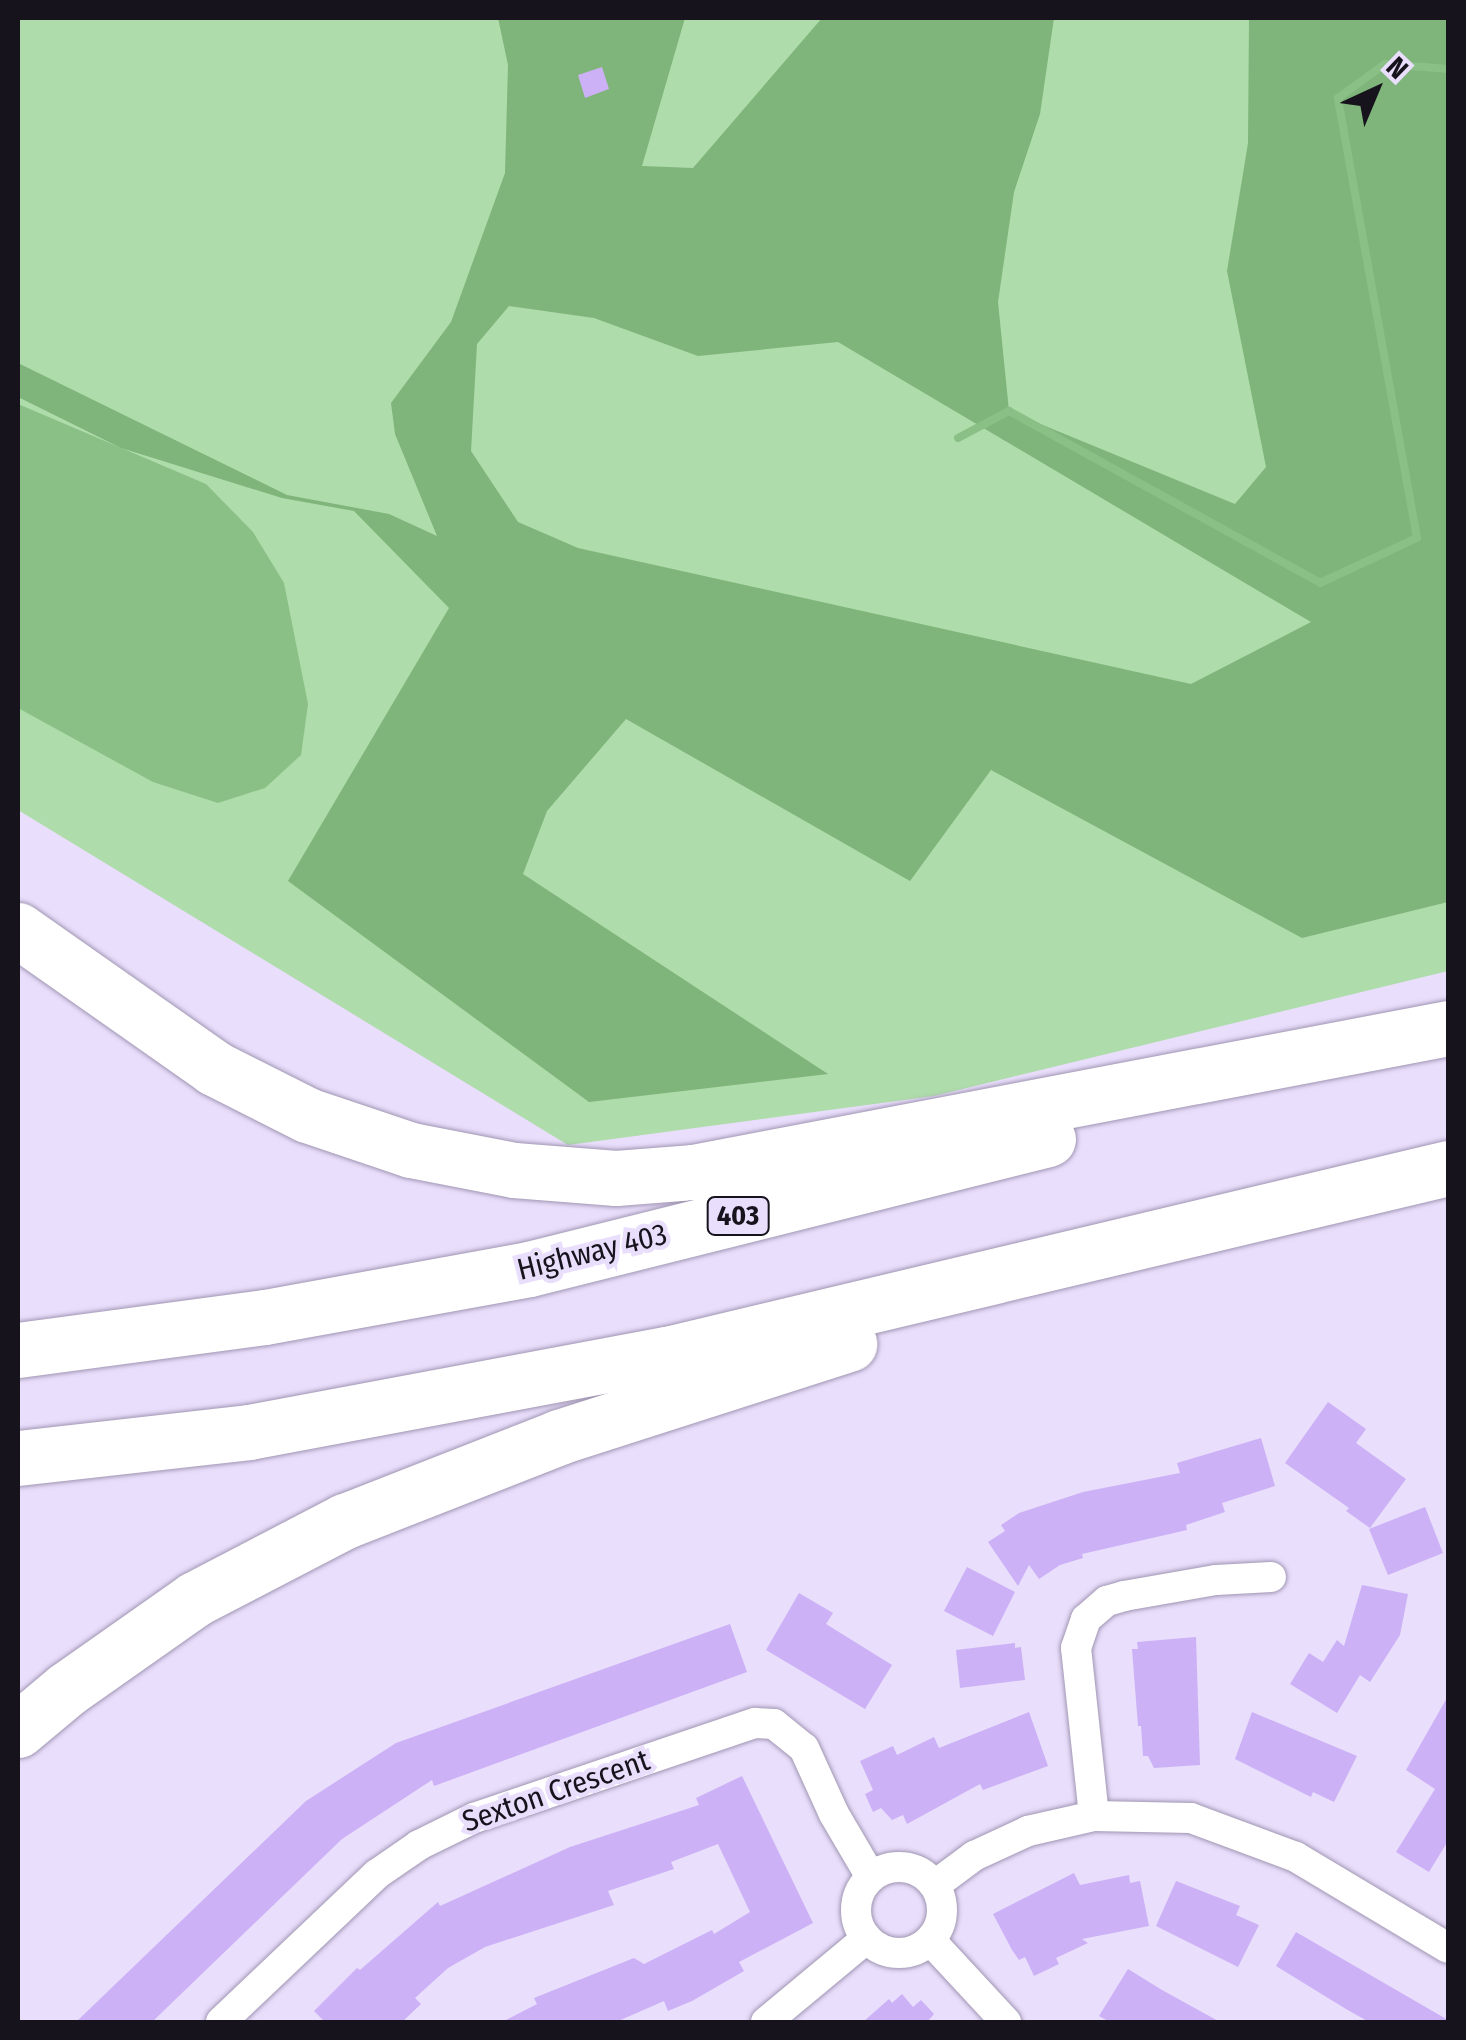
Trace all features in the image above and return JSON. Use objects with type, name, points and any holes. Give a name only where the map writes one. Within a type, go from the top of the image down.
[{"type":"highway","points":[[18,930],[214,1068],[307,1115],[411,1150],[514,1170],[616,1178],[694,1172],[1448,1028]]},
{"type":"highway","name":"Highway 403","points":[[18,1350],[265,1318],[529,1268],[1448,1037]]},
{"type":"highway","points":[[18,1458],[249,1432],[667,1354],[1448,1168]]},
{"type":"highway","points":[[18,1730],[67,1689],[195,1599],[346,1520],[423,1487],[559,1437],[1189,1231]]},
{"type":"street","points":[[1094,1816],[1076,1648],[1086,1619],[1107,1601],[1124,1596],[1216,1580],[1272,1578]]},
{"type":"street","name":"Sexton Crescent","points":[[221,2022],[377,1874],[419,1845],[474,1818],[755,1724],[774,1724],[804,1748],[834,1814],[871,1877]]},
{"type":"street","points":[[935,1885],[1001,1840],[1094,1816],[1191,1818],[1247,1835],[1296,1857],[1448,1948]]},
{"type":"street","points":[[897,1866],[912,1868],[935,1885],[942,1920],[930,1940],[906,1952],[878,1947],[867,1938],[856,1914],[862,1887],[871,1877],[897,1866]]},
{"type":"street","points":[[766,2022],[867,1938]]},
{"type":"street","points":[[930,1940],[1006,2022]]},
{"type":"shaded area","points":[[18,18],[1448,18],[1448,971],[934,1096],[568,1145],[18,810]]},
{"type":"shaded area","points":[[498,18],[685,18],[642,166],[693,168],[822,18],[1054,18],[1040,114],[1014,192],[998,302],[1009,411],[1235,504],[1266,467],[1227,271],[1248,143],[1249,18],[1448,18],[1448,902],[1302,938],[991,770],[910,881],[626,719],[547,811],[523,874],[828,1074],[589,1102],[288,881],[449,608],[354,511],[282,498],[121,448],[18,397],[18,363],[287,495],[389,514],[437,536],[395,434],[391,403],[451,322],[505,173],[508,65]],"holes":[[[509,306],[594,318],[698,356],[838,342],[1311,622],[1191,684],[578,548],[518,522],[471,451],[477,344]]]},
{"type":"shaded area","points":[[18,404],[206,484],[253,532],[284,583],[308,704],[301,755],[265,788],[218,803],[153,782],[18,708]]},
{"type":"building","points":[[602,67],[609,89],[585,98],[578,75]]},
{"type":"building","points":[[1328,1402],[1366,1429],[1356,1443],[1406,1479],[1370,1528],[1346,1511],[1349,1508],[1285,1463]]},
{"type":"building","points":[[1261,1438],[1275,1486],[1222,1503],[1225,1512],[1186,1525],[1187,1530],[1082,1554],[1083,1558],[1060,1565],[1039,1579],[1029,1565],[1018,1586],[988,1542],[1005,1531],[1001,1525],[1019,1513],[1083,1492],[1180,1473],[1177,1463]]},
{"type":"building","points":[[1425,1507],[1443,1553],[1388,1575],[1369,1529]]},
{"type":"building","points":[[967,1567],[1015,1592],[993,1636],[944,1611]]},
{"type":"building","points":[[1362,1585],[1408,1594],[1400,1635],[1370,1682],[1360,1675],[1337,1713],[1290,1684],[1309,1653],[1323,1662],[1337,1640],[1344,1646]]},
{"type":"building","points":[[799,1593],[833,1613],[826,1624],[892,1665],[865,1709],[766,1650]]},
{"type":"building","points":[[730,1624],[747,1672],[434,1786],[432,1780],[342,1839],[152,2022],[76,2022],[306,1801],[396,1743]]},
{"type":"building","points":[[1196,1637],[1200,1765],[1154,1768],[1148,1756],[1143,1756],[1132,1649],[1138,1649],[1137,1642]]},
{"type":"building","points":[[1015,1643],[1015,1648],[1021,1647],[1025,1680],[960,1688],[956,1650]]},
{"type":"building","points":[[1448,1696],[1448,1841],[1429,1872],[1396,1852],[1435,1789],[1406,1770]]},
{"type":"building","points":[[1029,1712],[1048,1766],[983,1790],[980,1784],[907,1824],[903,1815],[892,1820],[881,1808],[873,1812],[865,1794],[873,1790],[860,1761],[893,1746],[897,1755],[934,1737],[939,1748]]},
{"type":"building","points":[[1252,1712],[1357,1756],[1334,1802],[1313,1792],[1311,1797],[1235,1759]]},
{"type":"building","points":[[742,1776],[813,1923],[739,1962],[744,1971],[692,2001],[668,2011],[664,2001],[616,2022],[502,2022],[537,2004],[534,1998],[634,1958],[644,1964],[712,1930],[714,1934],[750,1912],[718,1844],[671,1862],[674,1869],[608,1891],[614,1905],[485,1947],[448,1968],[415,1998],[421,2004],[402,2022],[325,2022],[314,2011],[357,1968],[360,1970],[438,1902],[440,1906],[570,1847],[699,1805],[696,1798]]},
{"type":"building","points":[[1074,1873],[1080,1885],[1129,1875],[1130,1883],[1140,1881],[1149,1926],[1082,1939],[1088,1943],[1056,1958],[1059,1964],[1034,1976],[1025,1957],[1019,1960],[1012,1950],[993,1914]]},
{"type":"building","points":[[1176,1881],[1240,1906],[1236,1915],[1259,1925],[1238,1967],[1156,1926]]},
{"type":"building","points":[[1296,1932],[1448,2022],[1369,2022],[1346,2009],[1276,1966]]},
{"type":"building","points":[[1128,1969],[1220,2022],[1110,2022],[1099,2016]]},
{"type":"building","points":[[902,1994],[913,2007],[921,2000],[934,2014],[927,2022],[863,2022],[889,1999],[892,2003]]},
{"type":"waterway","points":[[958,438],[1009,411],[1320,583],[1417,538],[1338,98],[1385,64],[1448,69]]}]
